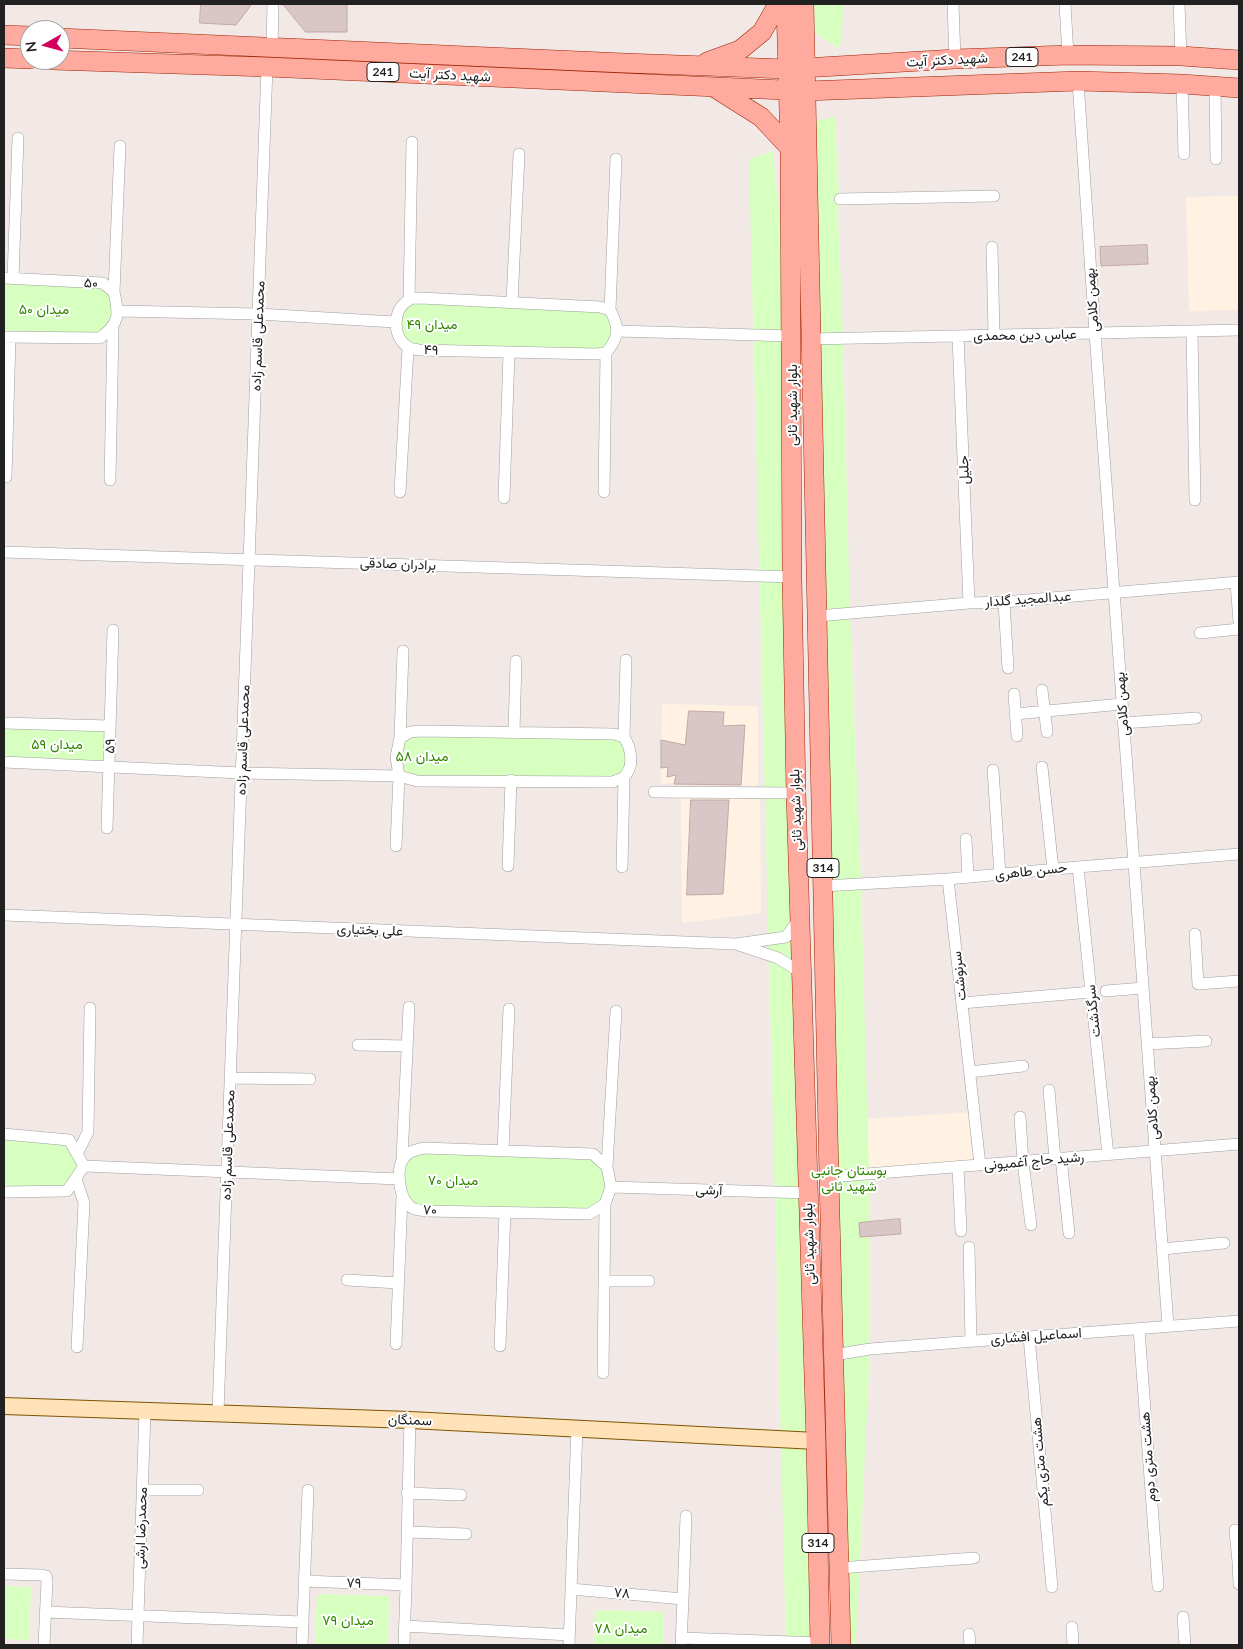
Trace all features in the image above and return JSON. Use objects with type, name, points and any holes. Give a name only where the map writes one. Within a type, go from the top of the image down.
[{"type":"main road","points":[[690,66],[717,59],[740,50],[762,32],[778,4]]},
{"type":"main road","name":"بلوار شهید ثانی","points":[[786,4],[796,69],[806,92],[841,1645]]},
{"type":"main road","name":"بلوار شهید ثانی","points":[[804,4],[796,69],[787,90],[790,148],[792,577],[796,792],[816,1441],[820,1644]]},
{"type":"main road","points":[[4,35],[20,36]]},
{"type":"main road","name":"شهید دکتر آیت","points":[[70,38],[796,69],[955,59],[1068,55],[1180,56],[1239,60]]},
{"type":"main road","points":[[4,58],[20,59]]},
{"type":"main road","name":"شهید دکتر آیت","points":[[70,61],[267,67],[787,90]]},
{"type":"main road","name":"شهید دکتر آیت","points":[[806,92],[1078,81],[1182,84],[1239,88]]},
{"type":"main road","points":[[714,87],[761,117],[790,148]]},
{"type":"main road","name":"241","points":[[787,90],[806,92]]},
{"type":"main road","points":[[799,887],[823,886]]},
{"type":"main road","points":[[813,1357],[834,1355]]},
{"type":"main road","name":"سمنگان","points":[[4,1406],[410,1420],[816,1441]]},
{"type":"main road","points":[[816,1441],[836,1443]]},
{"type":"street","points":[[272,48],[273,4]]},
{"type":"street","points":[[953,4],[955,59]]},
{"type":"street","points":[[1065,4],[1068,55]]},
{"type":"street","points":[[1179,4],[1180,56]]},
{"type":"street","name":"محمدعلی قاسم زاده","points":[[218,1413],[267,67]]},
{"type":"street","name":"بهمن کلامی","points":[[1078,81],[1168,1326]]},
{"type":"street","points":[[1182,84],[1184,154]]},
{"type":"street","points":[[1215,86],[1216,159]]},
{"type":"street","points":[[8,278],[18,138]]},
{"type":"street","points":[[409,299],[412,142]]},
{"type":"street","points":[[114,292],[120,146]]},
{"type":"street","points":[[512,302],[519,154]]},
{"type":"street","points":[[604,492],[606,353],[614,343],[618,331],[610,310],[616,159]]},
{"type":"street","points":[[840,198],[994,196]]},
{"type":"street","points":[[992,247],[994,336]]},
{"type":"street","name":"۵۰","points":[[8,278],[103,283],[114,292],[119,311]]},
{"type":"street","points":[[110,480],[112,329],[119,311],[258,314],[395,322],[401,307],[409,299],[420,298],[600,307],[610,310]]},
{"type":"street","name":"۴۹","points":[[395,322],[399,338],[408,348],[419,350],[509,353],[606,353]]},
{"type":"street","points":[[6,477],[7,338],[100,338],[112,329]]},
{"type":"street","name":"عباس دین محمدی","points":[[811,339],[1239,330]]},
{"type":"street","points":[[618,331],[791,336]]},
{"type":"street","points":[[1192,331],[1195,500]]},
{"type":"street","name":"جلیل","points":[[958,336],[969,604]]},
{"type":"street","points":[[400,492],[408,348]]},
{"type":"street","points":[[504,498],[509,353]]},
{"type":"street","name":"برادران صادقی","points":[[4,552],[792,577]]},
{"type":"street","points":[[1238,582],[1239,622]]},
{"type":"street","name":"عبدالمجید گلدار","points":[[817,616],[1238,582]]},
{"type":"street","points":[[1004,602],[1008,668]]},
{"type":"street","points":[[1200,633],[1239,629]]},
{"type":"street","points":[[110,726],[113,630]]},
{"type":"street","points":[[396,846],[399,776],[396,757],[400,738],[403,651]]},
{"type":"street","points":[[622,867],[624,778],[631,758],[629,746],[624,738],[626,660]]},
{"type":"street","points":[[514,732],[516,662]]},
{"type":"street","points":[[1042,690],[1047,732]]},
{"type":"street","points":[[1014,694],[1017,736]]},
{"type":"street","points":[[1015,714],[1122,704]]},
{"type":"street","points":[[1123,723],[1196,718]]},
{"type":"street","name":"۵۹","points":[[4,723],[110,726],[109,766],[4,762]]},
{"type":"street","points":[[400,738],[410,732],[421,731],[614,734],[624,738]]},
{"type":"street","points":[[107,828],[109,766],[241,773],[399,776],[417,781],[613,782],[624,778]]},
{"type":"street","points":[[1042,767],[1053,869]]},
{"type":"street","points":[[992,770],[1000,875]]},
{"type":"street","points":[[508,866],[511,780]]},
{"type":"street","points":[[654,792],[796,792]]},
{"type":"street","points":[[966,839],[968,877]]},
{"type":"street","name":"حسن طاهری","points":[[823,886],[948,879],[1078,866],[1239,854]]},
{"type":"street","name":"سرگذشت","points":[[1078,866],[1108,1155]]},
{"type":"street","name":"سرنوشت","points":[[948,879],[980,1165]]},
{"type":"street","name":"علی بختیاری","points":[[4,915],[736,944]]},
{"type":"street","points":[[736,944],[786,938],[800,918]]},
{"type":"street","points":[[1195,934],[1198,984],[1239,981]]},
{"type":"street","points":[[736,944],[778,958],[802,973]]},
{"type":"street","points":[[1106,991],[1143,988]]},
{"type":"street","points":[[962,1003],[1091,992]]},
{"type":"street","points":[[396,1344],[402,1197],[399,1180],[402,1159],[408,1007]]},
{"type":"street","points":[[77,1154],[88,1132],[90,1008]]},
{"type":"street","points":[[503,1150],[508,1009]]},
{"type":"street","points":[[603,1373],[605,1204],[611,1187],[607,1166],[616,1011]]},
{"type":"street","points":[[1147,1044],[1206,1041]]},
{"type":"street","points":[[358,1045],[407,1046]]},
{"type":"street","points":[[970,1072],[1023,1066]]},
{"type":"street","points":[[230,1078],[310,1079]]},
{"type":"street","points":[[1049,1090],[1069,1233]]},
{"type":"street","points":[[1020,1117],[1031,1225]]},
{"type":"street","points":[[4,1134],[69,1140],[84,1166]]},
{"type":"street","name":"رشید حاج آغمیونی","points":[[829,1177],[1239,1144]]},
{"type":"street","points":[[402,1159],[410,1152],[424,1148],[503,1150],[593,1154],[607,1166]]},
{"type":"street","points":[[84,1166],[399,1180]]},
{"type":"street","points":[[4,1192],[68,1191],[84,1166]]},
{"type":"street","points":[[958,1167],[961,1231]]},
{"type":"street","points":[[76,1179],[84,1203],[77,1347]]},
{"type":"street","name":"آرشی","points":[[611,1187],[808,1193]]},
{"type":"street","name":"۷۰","points":[[402,1197],[411,1208],[426,1211],[589,1214],[605,1204]]},
{"type":"street","points":[[500,1346],[504,1212]]},
{"type":"street","points":[[1162,1250],[1224,1243]]},
{"type":"street","points":[[969,1247],[971,1341]]},
{"type":"street","points":[[347,1280],[398,1283]]},
{"type":"street","points":[[605,1281],[649,1281]]},
{"type":"street","name":"اسماعیل افشاری","points":[[834,1355],[870,1349],[1239,1321]]},
{"type":"street","name":"هشت متری دوم","points":[[1139,1328],[1158,1586]]},
{"type":"street","name":"هشت متری یکم","points":[[1029,1337],[1052,1587]]},
{"type":"street","name":"محمدرضا ارشی","points":[[137,1645],[145,1411]]},
{"type":"street","points":[[404,1645],[410,1420]]},
{"type":"street","points":[[405,1626],[569,1640],[577,1428]]},
{"type":"street","points":[[142,1490],[198,1490]]},
{"type":"street","points":[[302,1645],[308,1490]]},
{"type":"street","points":[[407,1493],[462,1495]]},
{"type":"street","points":[[686,1516],[681,1642],[820,1644]]},
{"type":"street","points":[[1235,1530],[1239,1562],[1239,1584]]},
{"type":"street","points":[[408,1532],[466,1534]]},
{"type":"street","points":[[839,1568],[974,1558]]},
{"type":"street","points":[[4,1574],[46,1576],[44,1645]]},
{"type":"street","name":"۷۹","points":[[304,1581],[406,1585]]},
{"type":"street","name":"۷۸","points":[[570,1589],[683,1599]]},
{"type":"street","points":[[45,1612],[303,1622]]},
{"type":"street","points":[[1183,1617],[1185,1645]]},
{"type":"street","points":[[1072,1627],[1073,1645]]},
{"type":"shaded area","points":[[1239,196],[1239,310],[1189,311],[1186,197]]},
{"type":"shaded area","points":[[662,704],[758,706],[758,786],[661,783]]},
{"type":"shaded area","points":[[681,794],[760,799],[761,913],[682,923]]},
{"type":"shaded area","points":[[974,1112],[980,1165],[869,1174],[867,1119]]},
{"type":"green space","points":[[814,4],[844,4],[840,49],[815,33]]},
{"type":"green space","name":"بوستان جانبی شهید ثانی","points":[[835,117],[869,1174],[870,1349],[856,1645],[841,1645],[807,123]]},
{"type":"green space","name":"بوستان جانبی شهید ثانی","points":[[773,151],[791,336],[820,1645],[786,1645],[749,159]]},
{"type":"green space","name":"میدان ۵۰","points":[[4,278],[103,283],[119,311],[100,338],[4,337]]},
{"type":"green space","name":"میدان ۴۹","points":[[409,299],[600,307],[615,319],[606,353],[429,350],[399,338],[401,307]]},
{"type":"green space","name":"میدان ۵۹","points":[[4,723],[110,726],[109,766],[4,762]]},
{"type":"green space","name":"میدان ۵۸","points":[[410,732],[614,734],[629,746],[624,778],[399,776],[400,738]]},
{"type":"green space","points":[[4,1134],[69,1140],[84,1166],[67,1191],[4,1192]]},
{"type":"green space","name":"میدان ۷۰","points":[[410,1152],[593,1154],[607,1167],[605,1204],[589,1214],[426,1211],[402,1197],[402,1159]]},
{"type":"green space","points":[[4,1586],[31,1587],[29,1640],[4,1639]]},
{"type":"green space","name":"میدان ۷۹","points":[[317,1594],[389,1596],[388,1645],[315,1645]]},
{"type":"green space","name":"میدان ۷۸","points":[[595,1610],[663,1612],[663,1645],[594,1645]]},
{"type":"building","points":[[201,4],[252,4],[236,25],[200,23]]},
{"type":"building","points":[[283,4],[347,4],[347,32],[306,32]]},
{"type":"building","points":[[1147,245],[1148,264],[1101,266],[1100,247]]},
{"type":"building","points":[[689,711],[724,712],[723,726],[745,725],[741,785],[674,784],[676,775],[667,777],[668,767],[661,768],[661,740],[685,745]]},
{"type":"building","points":[[691,800],[729,800],[723,894],[687,895]]},
{"type":"building","points":[[900,1219],[901,1234],[860,1237],[859,1223]]}]
